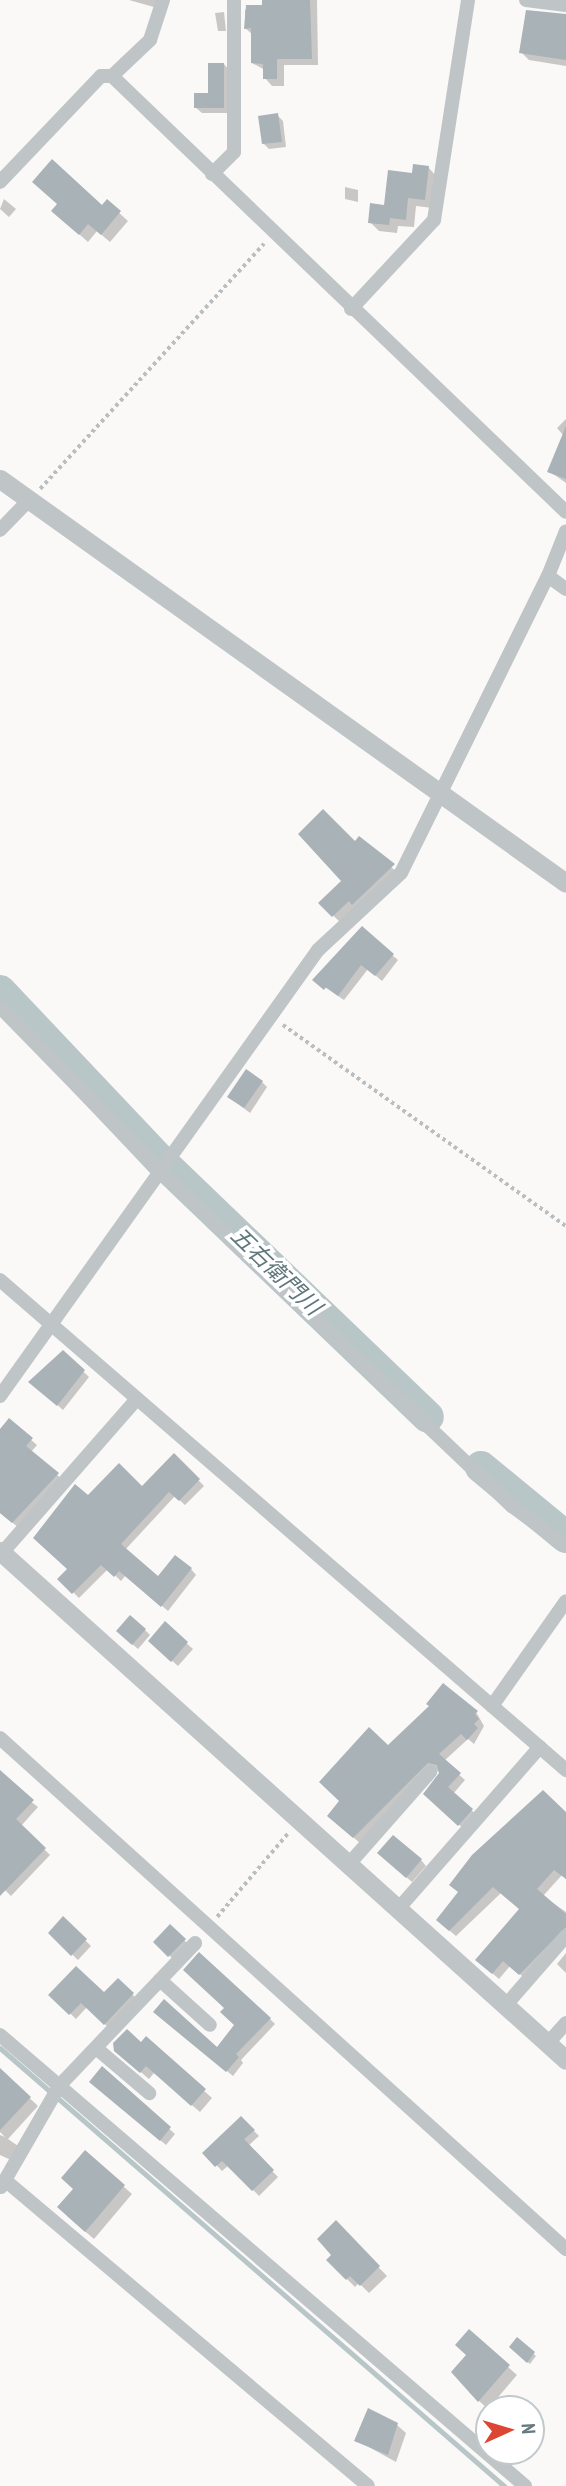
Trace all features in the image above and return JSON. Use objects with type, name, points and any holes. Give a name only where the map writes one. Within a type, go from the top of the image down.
[{"type":"street","points":[[0,182],[101,76],[112,76],[150,40],[163,0]]},
{"type":"street","points":[[212,174],[234,152],[234,0]]},
{"type":"street","points":[[351,309],[434,220],[468,0]]},
{"type":"street","points":[[526,0],[566,5]]},
{"type":"street","points":[[112,76],[273,235],[566,512]]},
{"type":"street","points":[[0,479],[566,883]]},
{"type":"street","points":[[0,530],[29,500]]},
{"type":"street","points":[[0,1396],[270,1015],[341,926],[379,897],[401,873],[548,576],[566,531]]},
{"type":"street","points":[[548,576],[566,589]]},
{"type":"street","points":[[0,1007],[160,1171],[512,1506],[566,1546]]},
{"type":"street","points":[[0,1280],[135,1401],[566,1770]]},
{"type":"street","points":[[135,1401],[1,1552],[566,2060]]},
{"type":"street","points":[[492,1706],[566,1601]]},
{"type":"street","points":[[0,1738],[566,2249]]},
{"type":"street","points":[[398,1908],[540,1747]]},
{"type":"street","points":[[349,1864],[430,1772]]},
{"type":"street","points":[[506,2005],[566,1936]]},
{"type":"street","points":[[195,1943],[61,2085],[3,2184],[368,2486]]},
{"type":"street","points":[[160,1980],[210,2025]]},
{"type":"street","points":[[548,2043],[566,2023]]},
{"type":"street","points":[[0,2035],[525,2486]]},
{"type":"street","points":[[96,2048],[149,2093]]},
{"type":"path","points":[[29,500],[273,235]]},
{"type":"path","points":[[270,1015],[566,1226]]},
{"type":"path","points":[[209,1926],[300,1820]]},
{"type":"building","points":[[262,0],[310,0],[312,59],[277,59],[277,79],[263,79],[263,64],[251,63],[251,28],[244,29],[246,5],[262,5]]},
{"type":"building","points":[[526,10],[566,14],[566,60],[519,53]]},
{"type":"building","points":[[208,63],[224,63],[224,108],[194,108],[194,93],[208,93]]},
{"type":"building","points":[[278,113],[282,142],[262,144],[258,116]]},
{"type":"building","points":[[52,159],[102,205],[107,199],[121,211],[101,235],[88,224],[79,235],[51,211],[57,204],[32,182]]},
{"type":"building","points":[[413,164],[429,166],[425,200],[408,198],[406,220],[390,218],[389,225],[368,223],[370,203],[384,205],[388,170],[412,173]]},
{"type":"building","points":[[566,426],[566,479],[547,472]]},
{"type":"building","points":[[323,809],[355,841],[359,836],[395,864],[352,905],[349,901],[332,917],[318,903],[341,881],[298,834]]},
{"type":"building","points":[[362,926],[394,954],[375,976],[361,965],[338,996],[326,987],[324,990],[312,980]]},
{"type":"building","points":[[246,1069],[263,1081],[244,1108],[227,1097]]},
{"type":"building","points":[[63,1350],[85,1370],[57,1406],[28,1382]]},
{"type":"building","points":[[9,1418],[33,1438],[26,1446],[59,1473],[12,1523],[0,1513],[0,1429]]},
{"type":"building","points":[[174,1453],[200,1479],[179,1501],[169,1492],[121,1544],[158,1576],[175,1555],[192,1568],[161,1607],[119,1571],[114,1577],[101,1565],[72,1594],[57,1579],[67,1569],[33,1538],[75,1484],[88,1495],[119,1463],[142,1486]]},
{"type":"building","points":[[130,1615],[146,1629],[132,1645],[116,1631]]},
{"type":"building","points":[[165,1621],[188,1642],[171,1662],[148,1641]]},
{"type":"building","points":[[443,1683],[478,1711],[475,1714],[479,1719],[474,1724],[478,1728],[467,1740],[461,1734],[439,1754],[461,1773],[448,1787],[473,1809],[458,1826],[423,1794],[439,1773],[437,1765],[428,1763],[353,1838],[327,1816],[339,1801],[319,1782],[369,1727],[388,1745],[429,1706],[426,1704]]},
{"type":"building","points":[[0,1770],[34,1800],[16,1819],[46,1848],[0,1896]]},
{"type":"building","points":[[543,1790],[566,1812],[566,1879],[554,1870],[537,1889],[566,1914],[566,1927],[519,1975],[503,1961],[492,1974],[475,1960],[519,1909],[493,1887],[449,1931],[436,1920],[458,1892],[449,1885],[472,1855]]},
{"type":"building","points":[[393,1835],[422,1859],[406,1878],[377,1853]]},
{"type":"building","points":[[63,1916],[87,1939],[71,1956],[48,1933]]},
{"type":"building","points":[[170,1924],[186,1939],[168,1957],[153,1942]]},
{"type":"building","points":[[199,1952],[271,2018],[236,2054],[239,2057],[226,2072],[153,2012],[164,1999],[217,2047],[234,2025],[220,2012],[224,2008],[183,1970]]},
{"type":"building","points":[[76,1966],[104,1992],[118,1978],[134,1993],[104,2025],[81,2003],[69,2015],[48,1995]]},
{"type":"building","points":[[127,2029],[141,2042],[146,2036],[206,2089],[191,2106],[146,2066],[140,2073],[114,2051],[113,2043]]},
{"type":"building","points":[[102,2066],[171,2127],[160,2141],[89,2082]]},
{"type":"building","points":[[0,2068],[31,2097],[0,2130]]},
{"type":"building","points":[[241,2116],[255,2130],[244,2139],[274,2170],[252,2191],[222,2161],[215,2167],[202,2153]]},
{"type":"building","points":[[85,2150],[125,2185],[85,2232],[57,2207],[73,2189],[61,2178]]},
{"type":"building","points":[[336,2220],[380,2266],[360,2286],[350,2276],[346,2280],[326,2260],[331,2255],[317,2239]]},
{"type":"building","points":[[469,2329],[510,2365],[484,2395],[475,2395],[475,2399],[451,2372],[466,2355],[455,2345]]},
{"type":"building","points":[[517,2337],[535,2352],[527,2363],[509,2347]]},
{"type":"building","points":[[368,2408],[398,2423],[388,2455],[354,2441]]},
{"type":"waterway","name":"五右衛門川","points":[[0,991],[160,1160],[428,1417]]},
{"type":"waterway","name":"五右衛門川","points":[[481,1467],[566,1537]]},
{"type":"waterway","points":[[0,2048],[504,2486]]}]
